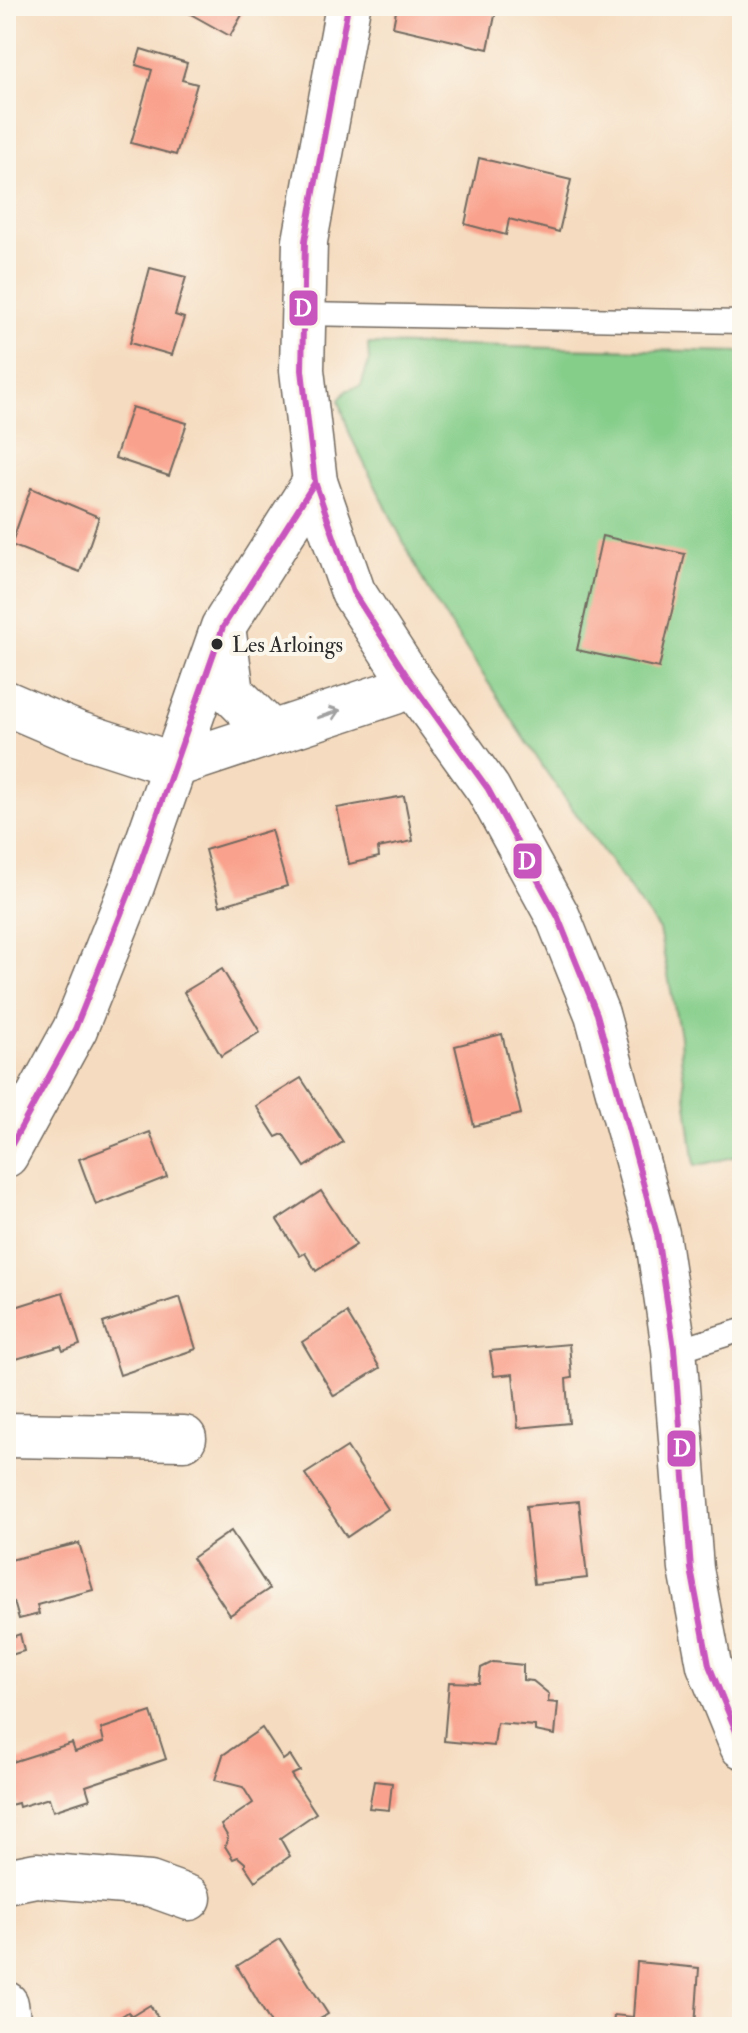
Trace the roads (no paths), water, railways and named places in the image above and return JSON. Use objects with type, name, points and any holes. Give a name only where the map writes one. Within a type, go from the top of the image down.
[{"type":"street","points":[[348,6],[305,241],[302,370],[315,482],[353,592],[409,679],[488,789],[558,917],[597,1014],[657,1234],[674,1348],[691,1569],[709,1665],[742,1746]]},
{"type":"street","points":[[7,1151],[75,1029],[131,889],[223,627],[315,482]]},
{"type":"street","points":[[223,627],[232,693],[272,733]]},
{"type":"street","points":[[6,703],[76,733],[175,765],[395,692],[409,679]]},
{"type":"street","points":[[6,1435],[184,1438]]},
{"type":"street","points":[[6,1881],[36,1875],[150,1884],[189,1898]]},
{"type":"street","points":[[6,2004],[9,2027]]},
{"type":"lane","points":[[301,314],[742,322]]},
{"type":"lane","points":[[674,1348],[691,1346],[742,1330]]},
{"type":"place","name":"Les Arloings","points":[[217,644]]}]
